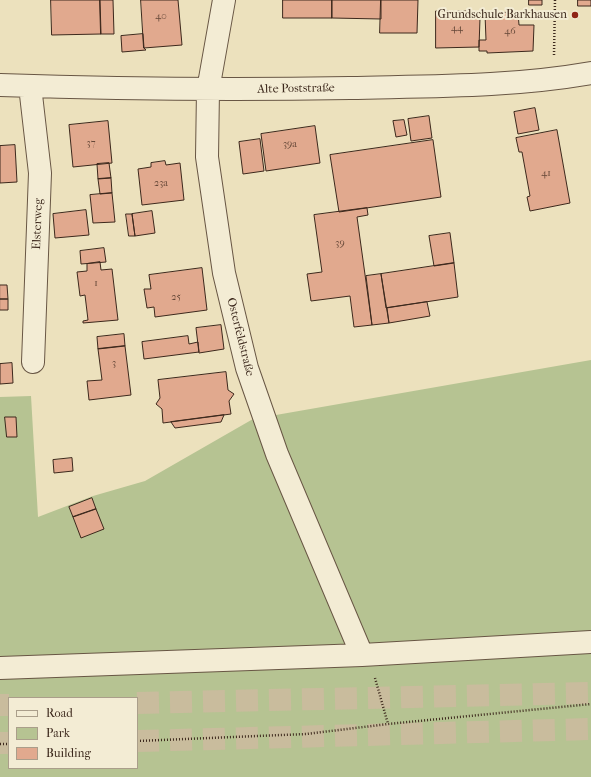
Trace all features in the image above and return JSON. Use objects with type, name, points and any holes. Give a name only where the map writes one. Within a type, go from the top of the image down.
[{"type":"street","name":"Osterfeldstraße","points":[[224,0],[208,90],[207,157],[224,273],[247,368],[277,454],[362,655]]},
{"type":"street","name":"Alte Poststraße","points":[[0,85],[208,90],[456,86],[553,80],[591,73]]},
{"type":"street","name":"Elsterweg","points":[[30,86],[40,173],[33,362]]},
{"type":"street","points":[[0,668],[362,655],[591,642]]},
{"type":"path","points":[[553,80],[555,0]]},
{"type":"path","points":[[362,655],[373,670],[388,724]]},
{"type":"path","points":[[138,741],[306,734],[388,724],[591,704]]},
{"type":"green space","points":[[591,360],[591,777],[0,777],[0,397],[31,396],[38,517],[93,496],[145,481],[253,419]]},
{"type":"building","points":[[51,0],[100,0],[101,34],[52,35]]},
{"type":"building","points":[[100,0],[113,0],[114,34],[101,34]]},
{"type":"building","points":[[141,0],[178,0],[182,45],[144,48]]},
{"type":"building","points":[[283,0],[332,0],[332,18],[283,18]]},
{"type":"building","points":[[332,0],[381,0],[381,19],[332,18]]},
{"type":"building","points":[[381,0],[418,0],[417,33],[380,33]]},
{"type":"building","points":[[529,0],[542,0],[542,5],[529,5]]},
{"type":"building","points":[[578,0],[591,0],[591,6],[578,6]]},
{"type":"building","points":[[436,11],[468,11],[468,18],[480,18],[479,47],[436,48]]},
{"type":"building","points":[[518,12],[519,25],[534,25],[533,51],[487,53],[487,51],[479,51],[479,40],[486,40],[485,14]]},
{"type":"building","points":[[143,34],[144,48],[146,50],[122,52],[121,36]]},
{"type":"building","points":[[535,108],[539,130],[518,134],[514,112]]},
{"type":"building","points":[[429,116],[432,138],[411,141],[408,119]]},
{"type":"building","points":[[404,120],[407,135],[396,137],[393,121]]},
{"type":"building","points":[[108,121],[112,163],[73,167],[69,125]]},
{"type":"building","points":[[315,126],[320,163],[266,171],[261,134]]},
{"type":"building","points":[[557,130],[570,203],[530,211],[527,197],[530,196],[522,152],[519,152],[516,138]]},
{"type":"building","points":[[260,139],[264,171],[243,174],[239,142]]},
{"type":"building","points":[[433,140],[441,197],[339,212],[330,155]]},
{"type":"building","points":[[15,145],[17,182],[0,183],[0,146]]},
{"type":"building","points":[[165,161],[166,165],[180,163],[184,200],[142,205],[138,169],[151,167],[151,163]]},
{"type":"building","points":[[109,163],[111,178],[98,179],[97,164]]},
{"type":"building","points":[[111,178],[112,193],[100,194],[98,179]]},
{"type":"building","points":[[112,193],[115,222],[93,223],[90,195]]},
{"type":"building","points":[[367,208],[368,215],[357,217],[372,325],[354,327],[350,296],[311,301],[307,274],[322,272],[314,215]]},
{"type":"building","points":[[86,210],[89,235],[55,238],[53,214]]},
{"type":"building","points":[[152,211],[155,233],[135,236],[132,214]]},
{"type":"building","points":[[126,214],[132,214],[135,236],[129,236]]},
{"type":"building","points":[[450,233],[454,263],[434,266],[429,236]]},
{"type":"building","points":[[104,248],[106,262],[81,264],[80,251]]},
{"type":"building","points":[[100,262],[101,270],[112,269],[118,320],[83,323],[83,321],[88,320],[85,295],[80,296],[77,272],[87,271],[87,264]]},
{"type":"building","points":[[454,263],[458,297],[386,308],[381,274]]},
{"type":"building","points":[[202,268],[207,310],[155,317],[154,307],[147,308],[144,289],[151,289],[149,275]]},
{"type":"building","points":[[381,274],[389,323],[372,325],[366,276]]},
{"type":"building","points":[[0,285],[7,285],[8,299],[0,299]]},
{"type":"building","points":[[0,299],[8,299],[8,310],[0,310]]},
{"type":"building","points":[[427,302],[430,316],[389,323],[387,308]]},
{"type":"building","points":[[221,325],[224,349],[199,353],[196,328]]},
{"type":"building","points":[[124,334],[125,346],[98,349],[97,337]]},
{"type":"building","points":[[188,336],[189,344],[198,342],[199,352],[144,359],[142,342]]},
{"type":"building","points":[[125,346],[131,395],[89,400],[87,381],[102,380],[98,349]]},
{"type":"building","points":[[12,363],[13,383],[0,384],[0,364]]},
{"type":"building","points":[[226,372],[228,390],[234,394],[229,401],[231,414],[163,423],[162,409],[156,404],[160,398],[158,380]]},
{"type":"building","points":[[224,415],[221,422],[175,428],[171,422]]},
{"type":"building","points":[[5,417],[16,417],[17,437],[7,437]]},
{"type":"building","points":[[72,458],[73,471],[54,473],[53,460]]},
{"type":"building","points":[[92,498],[96,509],[73,517],[69,507]]},
{"type":"building","points":[[96,509],[104,529],[81,538],[73,517]]},
{"type":"tunnel","points":[[138,703],[591,693]]},
{"type":"tunnel","points":[[0,705],[8,705]]},
{"type":"tunnel","points":[[138,741],[591,729]]},
{"type":"tunnel","points":[[0,743],[8,743]]},
{"type":"place","name":"Grundschule Barkhausen","points":[[575,15]]}]
